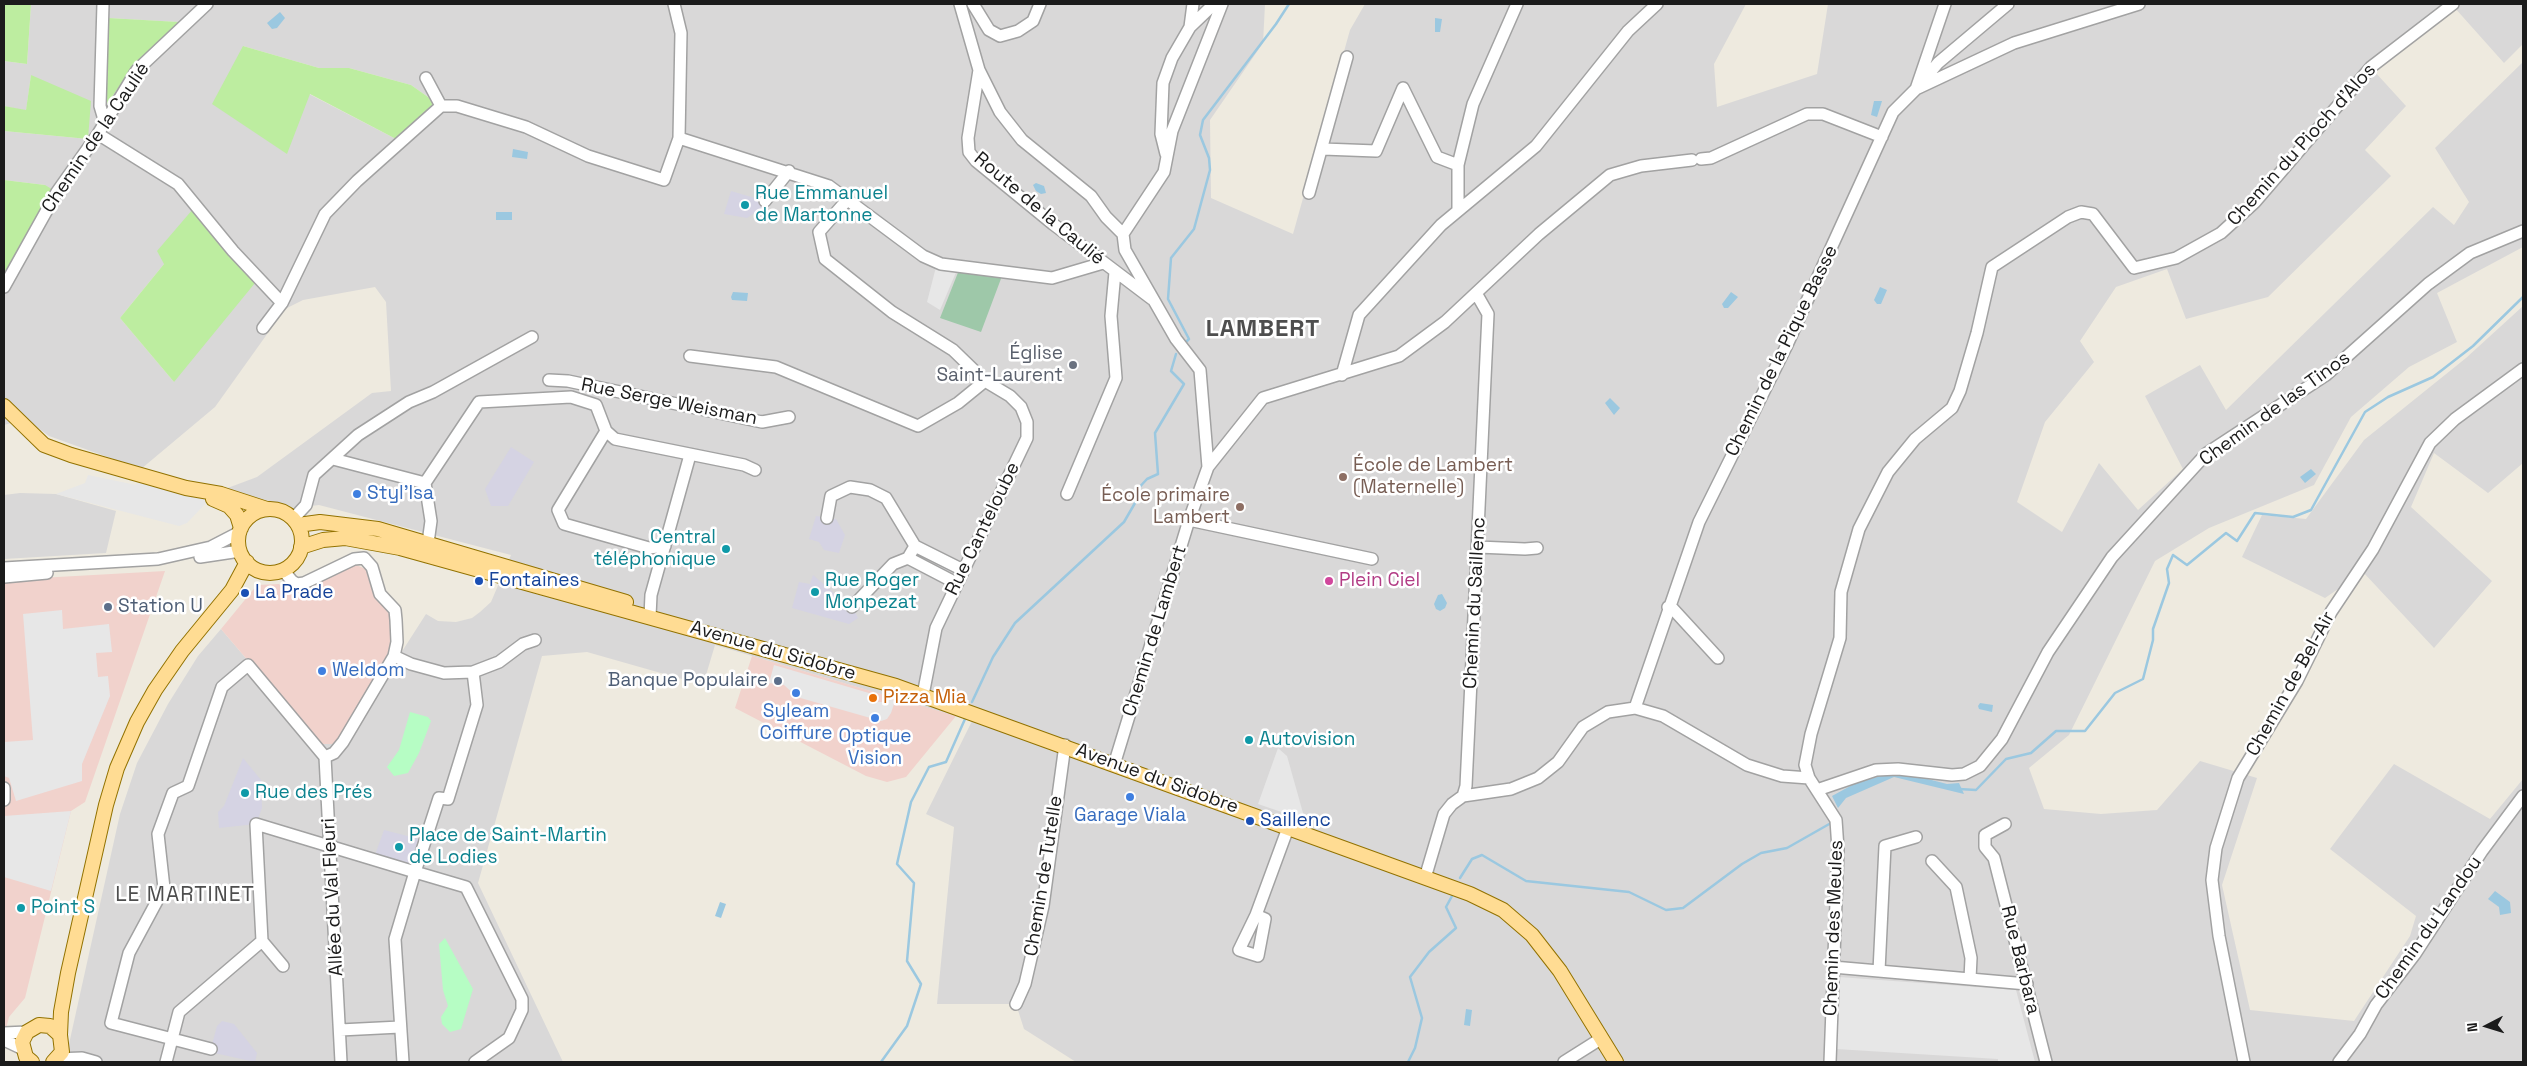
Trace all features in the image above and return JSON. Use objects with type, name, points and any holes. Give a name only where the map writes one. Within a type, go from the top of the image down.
[{"type":"main road","points":[[4,406],[44,444],[127,473],[196,490],[222,494],[267,509],[286,513],[296,522],[302,547],[292,564],[284,570],[263,572],[232,590]]},
{"type":"main road","points":[[55,1060],[62,1040],[61,1012],[68,973],[106,805],[117,768],[137,722],[155,690],[182,651],[232,590],[244,557],[237,515],[229,506],[196,490]]},
{"type":"main road","points":[[240,530],[252,515],[267,509]]},
{"type":"main road","name":"Avenue du Sidobre","points":[[296,522],[320,522],[378,529],[427,549],[597,604],[650,616],[923,695],[1065,745],[1114,765],[1470,894],[1503,910],[1532,935],[1560,971],[1616,1062]]},
{"type":"main road","name":"Avenue du Sidobre","points":[[302,547],[323,540],[345,538],[427,549]]},
{"type":"main road","points":[[244,557],[263,572]]},
{"type":"main road","points":[[46,1025],[68,973]]},
{"type":"main road","points":[[32,1062],[23,1049],[22,1042],[27,1032],[39,1025],[46,1025],[56,1030],[62,1040]]},
{"type":"street","points":[[103,4],[100,106],[104,123]]},
{"type":"street","name":"Chemin de la Caulié","points":[[4,287],[57,192],[98,134],[137,70],[207,4]]},
{"type":"street","points":[[263,328],[282,303],[325,214],[357,181],[441,106],[457,106],[526,127],[588,156],[664,180],[679,138],[681,42],[674,4]]},
{"type":"street","name":"Route de la Caulié","points":[[960,4],[979,70],[968,138],[969,152],[976,161],[1103,263],[1157,303]]},
{"type":"street","points":[[973,4],[988,30],[1000,36],[1018,31],[1033,21],[1040,4]]},
{"type":"street","points":[[1190,27],[1193,4]]},
{"type":"street","points":[[1167,158],[1161,134],[1163,83],[1172,58],[1190,27],[1214,4]]},
{"type":"street","points":[[979,70],[1000,112],[1022,140],[1091,196],[1106,217],[1123,234],[1164,172],[1172,131],[1222,4]]},
{"type":"street","points":[[1458,208],[1458,165],[1473,104],[1517,4]]},
{"type":"street","points":[[1342,376],[1359,315],[1458,208],[1536,146],[1628,31],[1656,4]]},
{"type":"street","name":"Chemin de la Pique Basse","points":[[1635,708],[1668,607],[1699,522],[1786,347],[1893,112],[1916,89],[1945,4]]},
{"type":"street","points":[[1916,89],[1938,62],[2008,4]]},
{"type":"street","points":[[1916,89],[2014,43],[2139,4]]},
{"type":"street","name":"Chemin du Pioch d'Alos","points":[[1808,778],[1805,765],[1811,734],[1840,638],[1841,592],[1858,529],[1888,472],[1915,439],[1952,408],[1977,333],[1992,267],[2068,217],[2081,212],[2093,214],[2134,268],[2176,258],[2221,233],[2254,202],[2371,67],[2421,26],[2452,4]]},
{"type":"street","points":[[1310,193],[1347,57]]},
{"type":"street","points":[[426,78],[441,106]]},
{"type":"street","points":[[1323,149],[1376,151],[1403,88],[1437,157],[1458,165]]},
{"type":"street","points":[[1208,468],[1263,398],[1342,376],[1399,356],[1445,322],[1539,234],[1610,175],[1641,166],[1711,158],[1807,114],[1823,114],[1882,137]]},
{"type":"street","points":[[98,134],[178,184],[233,252],[282,303]]},
{"type":"street","points":[[679,138],[829,186],[923,256],[941,264],[1052,278],[1103,263]]},
{"type":"street","points":[[765,201],[788,172]]},
{"type":"street","name":"Rue Canteloube","points":[[848,199],[819,232],[824,259],[892,312],[953,350],[985,381],[1010,396],[1021,407],[1027,422],[1027,438],[936,628],[923,695]]},
{"type":"street","name":"Chemin de las Tinos","points":[[1817,790],[1876,770],[1898,769],[1952,775],[1964,774],[1980,766],[2002,739],[2048,652],[2112,557],[2208,453],[2326,375],[2428,284],[2470,253],[2523,231]]},
{"type":"street","name":"Chemin de Lambert","points":[[1114,765],[1189,520],[1208,468],[1200,370],[1176,338],[1125,250],[1123,234]]},
{"type":"street","points":[[1067,494],[1116,378],[1111,316],[1115,272]]},
{"type":"street","name":"Chemin du Saillenc","points":[[1463,796],[1466,786],[1488,314],[1476,294]]},
{"type":"street","points":[[296,522],[306,505],[314,475],[358,435],[409,402],[433,392],[532,337]]},
{"type":"street","points":[[690,356],[776,367],[918,426],[958,403],[985,381]]},
{"type":"street","name":"Chemin de Bel-Air","points":[[2244,1062],[2220,936],[2212,880],[2216,848],[2238,778],[2296,680],[2331,612],[2373,549],[2430,443],[2455,419],[2523,369]]},
{"type":"street","name":"Rue Serge Weisman","points":[[549,380],[568,381],[762,422],[789,417]]},
{"type":"street","points":[[596,405],[608,390]]},
{"type":"street","points":[[427,549],[431,522],[425,483],[479,402],[571,397],[596,405]]},
{"type":"street","points":[[596,405],[606,430],[615,439],[744,465],[755,470]]},
{"type":"street","points":[[606,430],[558,510],[564,524],[649,548],[665,546]]},
{"type":"street","points":[[650,616],[652,594],[690,455]]},
{"type":"street","points":[[333,459],[425,483]]},
{"type":"street","points":[[827,518],[832,496],[850,487],[870,490],[886,498],[915,546],[963,570]]},
{"type":"street","points":[[1189,520],[1372,559]]},
{"type":"street","points":[[4,568],[158,558],[211,547],[227,540],[240,530]]},
{"type":"street","points":[[852,607],[893,564],[908,558],[915,546]]},
{"type":"street","points":[[1478,547],[1525,550],[1537,548]]},
{"type":"street","points":[[158,558],[244,557]]},
{"type":"street","points":[[211,1048],[111,1023],[129,954],[164,888],[158,834],[173,793],[188,786],[222,687],[248,665],[325,757],[334,753],[343,742],[394,656],[397,642],[394,610],[380,594],[372,567],[364,558],[354,559],[304,583],[297,584],[292,581],[284,570]]},
{"type":"street","points":[[908,558],[956,583]]},
{"type":"street","points":[[4,576],[88,568],[118,562]]},
{"type":"street","points":[[1668,607],[1673,609],[1718,658]]},
{"type":"street","points":[[394,656],[411,664],[444,673],[473,672],[499,662],[523,644],[535,640]]},
{"type":"street","points":[[403,1062],[395,939],[439,798],[448,799],[477,705],[473,672]]},
{"type":"street","points":[[1425,878],[1444,814],[1452,804],[1463,796],[1511,789],[1538,778],[1558,762],[1583,727],[1608,712],[1635,708],[1663,716],[1746,765],[1782,776],[1808,778]]},
{"type":"street","name":"Chemin de Tutelle","points":[[1016,1004],[1025,984],[1043,906],[1065,745]]},
{"type":"street","name":"Allée du Val Fleuri","points":[[325,757],[341,1062]]},
{"type":"street","name":"Chemin des Meules","points":[[1808,778],[1836,820],[1838,849],[1830,1062]]},
{"type":"street","points":[[4,788],[4,800]]},
{"type":"street","name":"Chemin du Landou","points":[[2339,1062],[2360,1034],[2376,1005],[2415,954],[2482,851],[2523,796]]},
{"type":"street","points":[[284,966],[262,941],[256,824],[466,887],[522,1000],[522,1010],[509,1038],[481,1061]]},
{"type":"street","name":"Rue Barbara","points":[[2005,824],[1985,835],[1985,847],[1994,858],[2046,1062]]},
{"type":"street","points":[[1256,915],[1288,828]]},
{"type":"street","points":[[1879,971],[1885,846],[1916,837]]},
{"type":"street","points":[[1932,861],[1956,887],[1971,958],[1970,979]]},
{"type":"street","points":[[166,1062],[179,1012],[262,941]]},
{"type":"street","points":[[1833,967],[2027,984]]},
{"type":"street","points":[[340,1030],[400,1027]]},
{"type":"street","points":[[4,1033],[27,1032]]},
{"type":"street","points":[[1564,1062],[1602,1038]]},
{"type":"street","points":[[4,1040],[23,1049]]},
{"type":"street","points":[[62,1040],[82,1058]]},
{"type":"street","points":[[55,1060],[82,1058],[96,1062]]},
{"type":"shaded area","points":[[31,4],[1265,4],[1263,43],[1210,120],[1211,198],[1293,234],[1350,30],[1365,4],[1746,4],[1714,64],[1717,107],[1817,74],[1828,4],[2523,4],[2523,44],[2504,63],[2454,7],[2375,72],[2406,106],[2365,150],[2391,176],[2268,297],[2186,319],[2167,269],[2116,287],[2080,341],[2094,362],[2045,422],[2017,502],[2062,532],[2099,463],[2138,510],[2183,469],[2145,396],[2200,365],[2226,410],[2433,207],[2454,225],[2469,202],[2435,148],[2523,62],[2523,247],[2437,293],[2457,342],[2409,367],[2351,417],[2314,485],[2209,528],[2155,561],[2069,735],[2029,768],[2044,809],[2101,814],[2157,810],[2200,761],[2257,778],[2222,885],[2250,1010],[2354,1021],[2410,936],[2416,916],[2330,849],[2394,764],[2490,819],[2523,779],[2523,1062],[1076,1062],[1024,1029],[1016,1004],[937,1004],[954,827],[926,814],[972,721],[715,645],[703,685],[587,652],[542,656],[478,883],[563,1062],[65,1062],[120,814],[137,763],[168,704],[198,656],[221,629],[319,744],[384,668],[388,647],[401,653],[426,614],[438,621],[456,622],[472,618],[491,602],[511,555],[319,505],[295,508],[225,489],[257,477],[372,393],[391,391],[386,302],[375,287],[303,300],[285,309],[215,407],[141,469],[49,436],[26,419],[4,425],[4,276],[45,185],[4,180],[4,131],[88,139],[31,75],[26,111],[4,106],[4,61],[27,64]],"holes":[[[108,18],[178,22],[135,63],[105,106]],[[243,46],[319,68],[349,68],[411,85],[428,97],[396,139],[309,94]],[[164,264],[174,382],[120,318]]]},
{"type":"shaded area","name":"Rue Emmanuel de Martonne","points":[[731,191],[765,201],[762,208],[747,218],[724,214]]},
{"type":"shaded area","points":[[936,267],[957,270],[940,310],[927,302]]},
{"type":"shaded area","points":[[2523,306],[2523,463],[2488,493],[2434,453],[2411,507],[2492,581],[2434,648],[2363,572],[2325,598],[2242,557],[2262,515],[2306,519],[2364,440],[2466,358]]},
{"type":"shaded area","points":[[511,447],[534,462],[508,506],[491,506],[485,489]]},
{"type":"shaded area","points":[[88,475],[136,485],[138,480],[209,500],[187,523],[179,526],[56,494],[85,483]]},
{"type":"shaded area","points":[[20,493],[56,494],[116,511],[106,553],[4,559],[4,495]]},
{"type":"shaded area","name":"Rue Roger Monpezat","points":[[816,516],[836,519],[845,535],[839,553],[824,550],[819,542],[809,539]]},
{"type":"shaded area","points":[[354,564],[368,570],[390,612],[391,641],[384,668],[339,744],[319,744],[221,629],[257,585],[279,584],[286,591],[296,593]]},
{"type":"shaded area","points":[[165,571],[85,802],[71,811],[25,998],[9,1017],[4,1037],[4,580]]},
{"type":"shaded area","name":"Rue Roger Monpezat","points":[[813,575],[842,600],[849,600],[858,618],[849,624],[792,608],[799,582],[810,584]]},
{"type":"shaded area","points":[[62,610],[63,629],[109,624],[112,652],[96,653],[98,677],[108,676],[110,696],[82,764],[82,781],[16,801],[9,778],[4,776],[4,742],[33,740],[23,614]]},
{"type":"shaded area","points":[[752,656],[956,716],[906,777],[887,782],[866,776],[735,708]]},
{"type":"shaded area","points":[[774,665],[879,696],[878,702],[885,702],[889,699],[895,701],[891,713],[887,719],[881,721],[797,697],[784,685],[769,683]]},
{"type":"shaded area","points":[[1278,748],[1287,756],[1305,820],[1258,804]]},
{"type":"shaded area","name":"Rue des Prés","points":[[243,758],[261,780],[262,808],[256,824],[219,828],[218,812],[224,806]]},
{"type":"shaded area","points":[[71,811],[51,891],[4,877],[4,816]]},
{"type":"shaded area","name":"Place de Saint-Martin de Lodies","points":[[384,830],[423,840],[414,867],[375,855]]},
{"type":"shaded area","points":[[1839,977],[2016,990],[2035,1062],[1998,1062],[1998,1059],[1836,1049]]},
{"type":"shaded area","points":[[222,1021],[234,1024],[257,1053],[255,1062],[210,1052],[217,1026]]},
{"type":"green space","points":[[4,4],[31,4],[27,64],[4,61]]},
{"type":"green space","points":[[108,18],[179,22],[135,63],[105,107]]},
{"type":"green space","points":[[243,46],[319,68],[349,68],[411,85],[428,97],[435,106],[396,139],[310,94],[287,154],[212,104]]},
{"type":"green space","points":[[31,75],[91,101],[88,139],[4,131],[4,106],[26,110]]},
{"type":"green space","points":[[4,180],[45,185],[55,191],[4,276]]},
{"type":"green space","points":[[193,209],[255,283],[174,382],[120,318],[164,264],[157,251]]},
{"type":"green space","points":[[959,270],[1002,276],[981,332],[940,318]]},
{"type":"green space","points":[[410,712],[428,717],[431,721],[419,753],[408,773],[394,776],[387,767],[399,750]]},
{"type":"green space","points":[[445,938],[473,989],[461,1029],[450,1032],[442,1024],[441,1017],[448,1006],[443,990],[439,944]]},
{"type":"water","points":[[280,12],[285,18],[277,28],[272,29],[267,23]]},
{"type":"water","points":[[1435,18],[1442,19],[1440,32],[1435,32]]},
{"type":"water","points":[[1874,101],[1882,101],[1877,117],[1871,115]]},
{"type":"water","points":[[513,149],[528,152],[527,159],[512,157]]},
{"type":"water","points":[[1036,183],[1044,186],[1046,193],[1041,194],[1036,191],[1033,185]]},
{"type":"water","points":[[496,212],[512,212],[512,220],[496,220]]},
{"type":"water","points":[[1880,287],[1887,290],[1881,304],[1877,304],[1874,300]]},
{"type":"water","points":[[733,292],[748,293],[747,301],[732,300]]},
{"type":"water","points":[[1731,292],[1738,297],[1728,308],[1724,308],[1722,304]]},
{"type":"water","points":[[1610,398],[1620,408],[1614,415],[1605,403]]},
{"type":"water","points":[[2311,469],[2316,474],[2305,483],[2300,477]]},
{"type":"water","points":[[1442,594],[1447,603],[1445,608],[1440,611],[1436,609],[1434,604],[1438,595]]},
{"type":"water","points":[[1980,703],[1993,705],[1992,712],[1979,709]]},
{"type":"water","points":[[1897,771],[1947,784],[1959,783],[1964,794],[1894,777],[1846,798],[1838,808],[1832,796],[1854,784]]},
{"type":"water","points":[[2495,891],[2510,902],[2511,913],[2500,915],[2499,907],[2488,899]]},
{"type":"water","points":[[720,902],[726,904],[721,918],[715,916]]},
{"type":"water","points":[[1466,1009],[1472,1010],[1470,1026],[1464,1025]]},
{"type":"waterway","points":[[1185,343],[1189,339],[1168,299],[1171,258],[1194,229],[1210,170],[1209,158],[1200,135],[1203,120],[1289,4]]},
{"type":"waterway","points":[[1959,789],[1976,790],[2006,759],[2031,753],[2056,731],[2085,731],[2115,693],[2143,679],[2153,640],[2153,629],[2169,583],[2167,569],[2173,555],[2187,565],[2226,533],[2237,541],[2255,513],[2293,517],[2311,510],[2365,412],[2388,397],[2433,377],[2473,346],[2523,297]]},
{"type":"waterway","points":[[972,702],[993,657],[1015,623],[1124,522],[1135,503],[1135,492],[1147,479],[1158,474],[1155,433],[1184,384],[1171,371],[1176,354]]},
{"type":"waterway","points":[[881,1062],[907,1026],[921,984],[907,961],[914,883],[897,864],[911,802],[929,767],[946,762],[965,719]]},
{"type":"waterway","points":[[1460,878],[1472,859],[1482,855],[1526,881],[1629,892],[1666,910],[1683,908],[1742,864],[1761,853],[1787,848],[1831,823]]},
{"type":"waterway","points":[[1408,1062],[1415,1048],[1422,1018],[1410,977],[1429,952],[1456,928],[1446,907],[1452,896]]},
{"type":"place","name":"Rue Emmanuel de Martonne","points":[[745,205]]},
{"type":"place","name":"Église Saint-Laurent","points":[[1073,365]]},
{"type":"place","name":"École de Lambert (Maternelle)","points":[[1343,477]]},
{"type":"place","name":"Styl'Isa","points":[[357,494]]},
{"type":"place","name":"École primaire Lambert","points":[[1240,507]]},
{"type":"place","name":"Central téléphonique","points":[[726,549]]},
{"type":"place","name":"Fontaines","points":[[479,581]]},
{"type":"place","name":"Plein Ciel","points":[[1329,581]]},
{"type":"place","name":"Rue Roger Monpezat","points":[[815,592]]},
{"type":"place","name":"La Prade","points":[[245,593]]},
{"type":"place","name":"Station U","points":[[108,607]]},
{"type":"place","name":"Weldom","points":[[322,671]]},
{"type":"place","name":"Banque Populaire","points":[[778,681]]},
{"type":"place","name":"Syleam Coiffure","points":[[796,693]]},
{"type":"place","name":"Pizza Mia","points":[[873,698]]},
{"type":"place","name":"Optique Vision","points":[[875,718]]},
{"type":"place","name":"Autovision","points":[[1249,740]]},
{"type":"place","name":"Rue des Prés","points":[[245,793]]},
{"type":"place","name":"Garage Viala","points":[[1130,797]]},
{"type":"place","name":"Saillenc","points":[[1250,821]]},
{"type":"place","name":"Place de Saint-Martin de Lodies","points":[[399,847]]},
{"type":"place","name":"Point S","points":[[21,908]]},
{"type":"district","name":"LAMBERT","points":[[1263,329]]},
{"type":"district","name":"LE MARTINET","points":[[185,895]]}]
